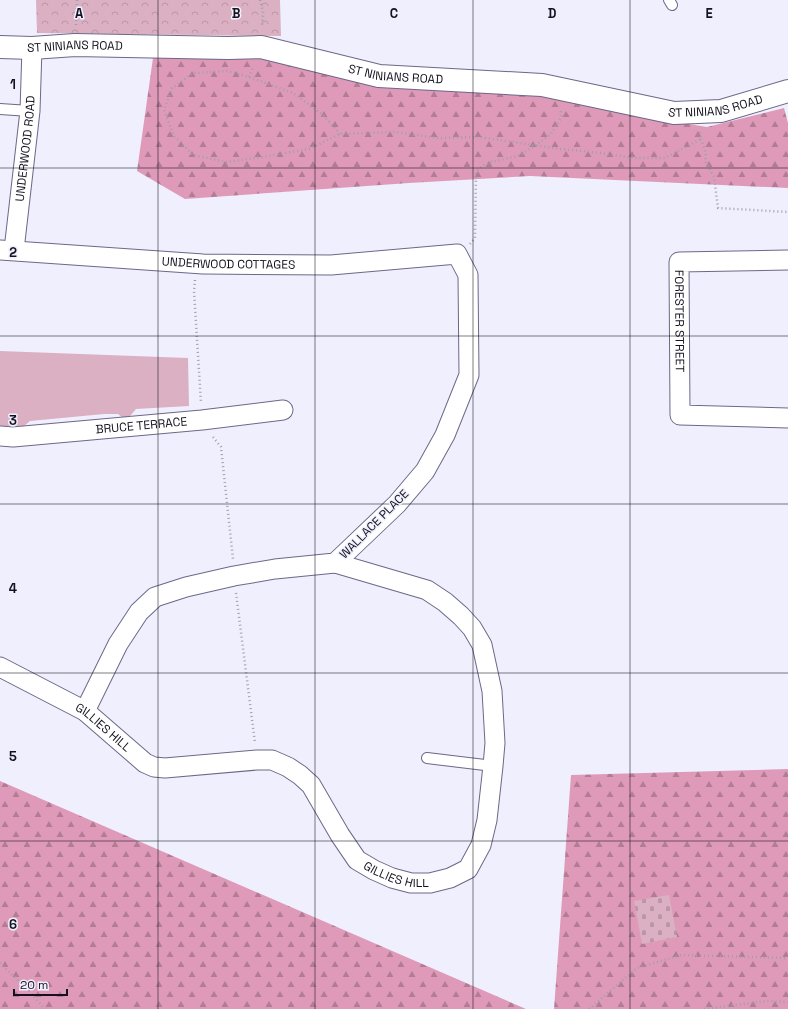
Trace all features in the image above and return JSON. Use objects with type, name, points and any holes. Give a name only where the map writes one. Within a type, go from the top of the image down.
[{"type":"street","name":"ST NINIANS ROAD","points":[[0,47],[32,48],[75,45],[228,48],[261,47],[379,76],[542,85],[674,113],[721,111],[788,91]]},
{"type":"street","name":"UNDERWOOD ROAD","points":[[7,250],[30,111],[32,48]]},
{"type":"street","name":"UNDERWOOD COTTAGES","points":[[7,250],[195,264],[330,265],[458,254]]},
{"type":"street","name":"WALLACE PLACE","points":[[85,711],[118,644],[140,612],[155,597],[186,587],[234,576],[275,569],[335,563],[397,504],[425,471],[445,435],[469,375],[468,274],[458,254]]},
{"type":"street","name":"FORESTER STREET","points":[[788,260],[679,262],[680,415],[788,418]]},
{"type":"street","name":"BRUCE TERRACE","points":[[0,436],[13,437],[202,420],[283,410]]},
{"type":"street","name":"GILLIES HILL","points":[[0,667],[85,711],[145,763],[154,767],[165,768],[272,760],[288,767],[300,775],[311,786],[340,835],[357,860],[392,878],[412,883],[430,883],[450,878],[468,869],[481,845],[487,820],[495,743],[492,691],[482,645],[472,628],[461,616],[445,602],[427,590],[335,563]]},
{"type":"lane","points":[[0,109],[30,111]]},
{"type":"lane","points":[[427,758],[493,766]]},
{"type":"path","points":[[75,45],[77,0]]},
{"type":"path","points":[[260,0],[263,11],[261,47]]},
{"type":"path","points":[[340,134],[323,114],[292,93],[228,71],[193,73],[172,88],[164,110],[174,136],[193,155],[226,162],[263,157],[308,148],[340,134],[395,132],[438,138],[480,137],[552,148],[635,158],[665,158],[701,139]]},
{"type":"path","points":[[458,254],[466,249],[475,238],[476,172],[482,166],[491,162],[518,156],[551,134],[561,118],[562,89]]},
{"type":"path","points":[[698,111],[701,139],[706,153],[705,160],[714,177],[718,208],[788,212]]},
{"type":"path","points":[[195,264],[194,291],[202,420]]},
{"type":"path","points":[[589,1009],[637,968],[682,955],[788,958]]},
{"type":"path","points":[[0,964],[28,990],[45,1009]]},
{"type":"path","points":[[704,1009],[767,1001],[788,1002]]},
{"type":"green space","points":[[36,0],[280,0],[281,36],[37,33]]},
{"type":"green space","points":[[251,55],[547,96],[707,127],[784,108],[788,123],[788,188],[530,176],[185,199],[137,171],[153,58]]},
{"type":"green space","points":[[0,351],[188,358],[189,406],[136,409],[130,416],[125,418],[118,414],[104,414],[30,421],[24,426],[0,426]]},
{"type":"green space","points":[[788,769],[788,1009],[554,1009],[571,775]]},
{"type":"green space","points":[[0,781],[526,1009],[0,1009]]},
{"type":"green space","points":[[669,895],[677,937],[642,944],[634,901]]}]
